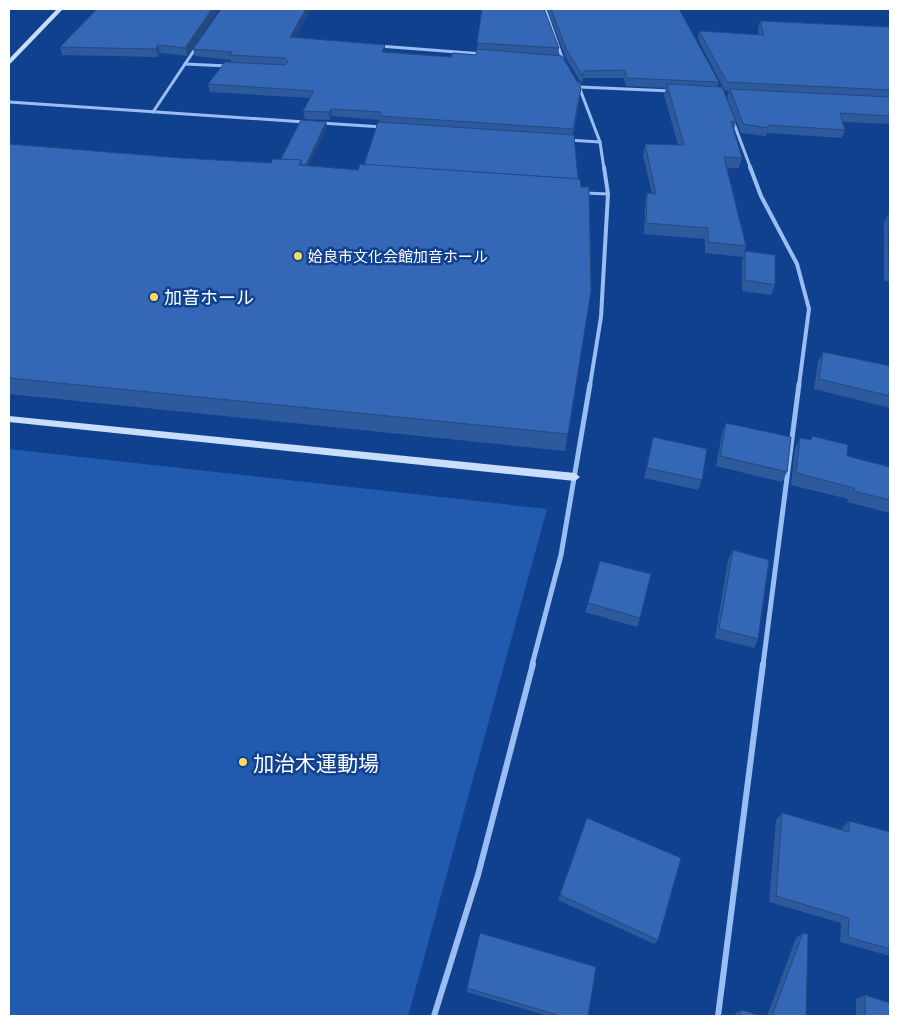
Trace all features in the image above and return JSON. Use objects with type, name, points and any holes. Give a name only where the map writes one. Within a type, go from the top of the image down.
[{"type":"street","points":[[9,62],[60,9]]},
{"type":"street","points":[[545,9],[567,67]]},
{"type":"street","points":[[153,112],[201,40]]},
{"type":"street","points":[[374,46],[484,54]]},
{"type":"street","points":[[553,59],[563,60]]},
{"type":"street","points":[[185,64],[231,66]]},
{"type":"street","points":[[434,1016],[483,856],[561,555],[601,317],[608,194],[600,142],[576,80]]},
{"type":"street","points":[[580,87],[675,91]]},
{"type":"street","points":[[9,102],[391,128]]},
{"type":"street","points":[[718,1016],[809,309],[797,264],[761,196],[732,118]]},
{"type":"street","points":[[560,139],[600,142]]},
{"type":"street","points":[[9,420],[575,477]]},
{"type":"lane","points":[[578,192],[608,194]]},
{"type":"shaded area","name":"加治木運動場","points":[[9,449],[547,509],[408,1016],[9,1016]]},
{"type":"building","points":[[97,9],[212,9],[185,48],[158,45],[156,49],[60,47]]},
{"type":"building","points":[[221,9],[306,9],[290,37],[385,45],[382,52],[451,57],[453,53],[476,55],[477,49],[562,56],[581,88],[573,129],[380,116],[381,112],[331,109],[329,112],[303,111],[314,91],[208,84],[225,62],[285,65],[288,62],[285,58],[230,55],[232,52],[193,49]]},
{"type":"building","points":[[482,9],[544,9],[559,48],[477,43]]},
{"type":"building","points":[[551,9],[679,9],[719,82],[627,78],[625,70],[584,71],[583,76],[567,51]]},
{"type":"building","points":[[760,21],[890,27],[890,90],[727,82],[699,31],[764,35]]},
{"type":"building","points":[[667,84],[722,87],[736,122],[731,121],[742,158],[724,157],[746,246],[708,242],[708,228],[646,223],[647,193],[656,194],[645,144],[684,145]]},
{"type":"building","points":[[730,89],[890,97],[890,116],[840,113],[845,130],[768,125],[768,128],[743,124]]},
{"type":"building","points":[[301,120],[326,122],[306,165],[302,165],[301,160],[281,159]]},
{"type":"building","points":[[378,122],[574,135],[578,179],[364,165]]},
{"type":"building","name":"姶良市文化会館加音ホール","points":[[9,144],[181,158],[271,163],[273,159],[301,160],[299,165],[358,170],[360,164],[580,179],[581,187],[589,187],[591,291],[568,434],[9,378]]},
{"type":"building","points":[[888,214],[890,214],[890,272],[889,272]]},
{"type":"building","points":[[745,251],[775,255],[775,285],[745,280]]},
{"type":"building","points":[[823,352],[890,366],[890,396],[819,379]]},
{"type":"building","points":[[726,423],[791,437],[787,472],[720,456]]},
{"type":"building","points":[[812,436],[848,445],[847,456],[890,467],[890,500],[854,491],[854,488],[796,473],[800,438],[811,440]]},
{"type":"building","points":[[653,437],[707,449],[702,480],[647,468]]},
{"type":"building","points":[[733,550],[769,560],[758,639],[719,629]]},
{"type":"building","points":[[600,561],[651,574],[640,618],[588,603]]},
{"type":"building","points":[[782,813],[849,832],[849,821],[890,832],[890,949],[848,937],[849,918],[776,896]]},
{"type":"building","points":[[587,818],[681,858],[658,940],[560,895]]},
{"type":"building","points":[[480,933],[596,967],[588,1016],[561,1016],[467,988]]},
{"type":"building","points":[[803,933],[808,934],[806,1016],[772,1016]]},
{"type":"building","points":[[865,995],[890,1003],[890,1016],[865,1016]]},
{"type":"building","points":[[741,1010],[762,1016],[740,1016]]},
{"type":"place","name":"姶良市文化会館加音ホール","points":[[298,256]]},
{"type":"place","name":"加音ホール","points":[[154,297]]},
{"type":"place","name":"加治木運動場","points":[[243,762]]}]
